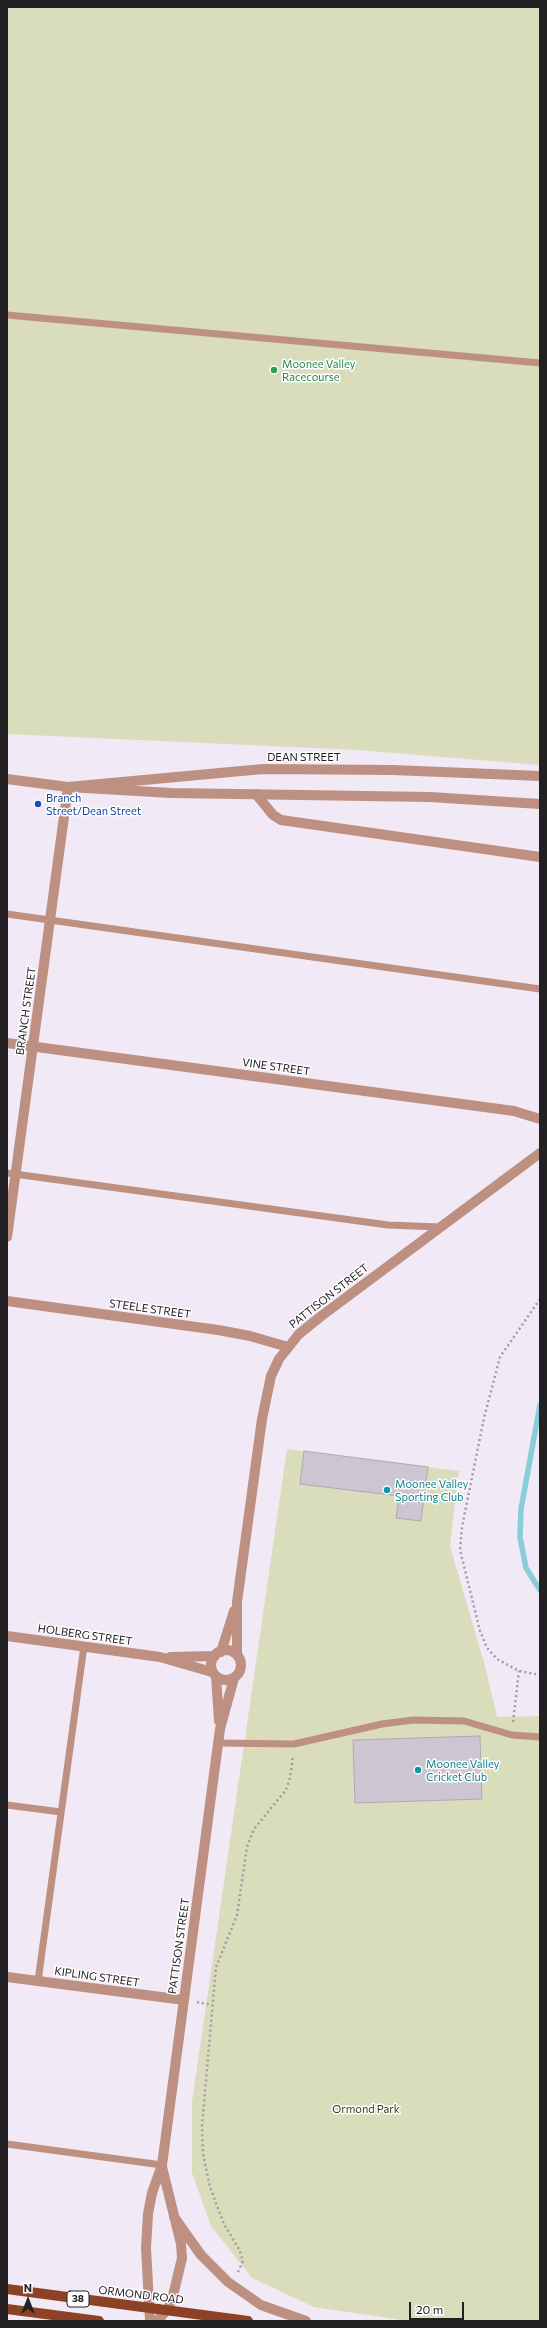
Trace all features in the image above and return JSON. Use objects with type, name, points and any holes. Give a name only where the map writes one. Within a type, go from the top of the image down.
[{"type":"main road","name":"ORMOND ROAD","points":[[7,2290],[248,2321]]},
{"type":"main road","name":"38","points":[[7,2309],[98,2321]]},
{"type":"street","name":"DEAN STREET","points":[[68,787],[270,769],[409,770],[540,776]]},
{"type":"street","name":"DEAN STREET","points":[[7,779],[68,787],[171,793],[437,797],[540,804]]},
{"type":"street","name":"BRANCH STREET","points":[[7,1237],[11,1173],[33,1047],[68,787]]},
{"type":"street","points":[[256,794],[280,820],[540,857]]},
{"type":"street","name":"VINE STREET","points":[[7,1043],[508,1110],[540,1119]]},
{"type":"street","name":"PATTISON STREET","points":[[237,1655],[237,1602],[266,1396],[274,1370],[288,1347],[320,1317],[540,1153]]},
{"type":"street","name":"STEELE STREET","points":[[7,1302],[218,1330],[250,1336],[288,1347]]},
{"type":"street","name":"PATTISON STREET","points":[[218,1654],[237,1602]]},
{"type":"street","name":"HOLBERG STREET","points":[[7,1636],[160,1657],[214,1674]]},
{"type":"street","points":[[230,1651],[237,1655],[241,1667],[234,1678],[224,1680],[214,1674],[211,1663],[218,1654],[230,1651]]},
{"type":"street","name":"HOLBERG STREET","points":[[160,1657],[218,1654]]},
{"type":"street","name":"PATTISON STREET","points":[[214,1674],[220,1729]]},
{"type":"street","name":"PATTISON STREET","points":[[150,2321],[148,2308],[146,2248],[148,2214],[152,2192],[162,2165],[220,1729],[234,1678]]},
{"type":"street","name":"KIPLING STREET","points":[[7,1977],[184,2000]]},
{"type":"street","name":"PATTISON STREET","points":[[157,2321],[167,2310],[172,2300],[182,2258],[162,2165]]},
{"type":"street","name":"PATTISON STREET","points":[[174,2217],[201,2255],[228,2282],[261,2305],[306,2321]]},
{"type":"lane","points":[[7,315],[540,362]]},
{"type":"lane","points":[[7,914],[540,989]]},
{"type":"lane","points":[[11,1173],[388,1225],[440,1227]]},
{"type":"lane","points":[[38,1981],[84,1646]]},
{"type":"lane","points":[[218,1743],[294,1744],[382,1724],[413,1720],[464,1721],[512,1735],[540,1737]]},
{"type":"lane","points":[[7,1805],[61,1812]]},
{"type":"lane","points":[[7,2144],[162,2165]]},
{"type":"path","points":[[540,1299],[500,1357],[484,1418],[462,1527],[460,1550],[480,1631],[487,1648],[497,1659],[519,1671],[540,1675]]},
{"type":"path","points":[[512,1735],[519,1671]]},
{"type":"path","points":[[228,2282],[241,2268],[243,2261],[240,2251],[224,2224],[212,2195],[203,2154],[202,2126],[216,1967],[237,1915],[247,1847],[254,1829],[286,1790],[293,1762],[294,1744]]},
{"type":"green space","name":"Moonee Valley Racecourse","points":[[7,7],[540,7],[540,765],[358,750],[7,734]]},
{"type":"green space","name":"Ormond Park","points":[[287,1449],[459,1471],[450,1546],[485,1666],[497,1717],[540,1716],[540,2321],[408,2321],[314,2307],[252,2278],[211,2226],[192,2173],[192,2102]]},
{"type":"building","name":"Moonee Valley Sporting Club","points":[[304,1451],[428,1467],[421,1521],[396,1518],[399,1496],[300,1484]]},
{"type":"building","name":"Moonee Valley Cricket Club","points":[[480,1736],[482,1799],[355,1803],[353,1740]]},
{"type":"waterway","points":[[540,1405],[521,1509],[520,1537],[526,1568],[540,1590]]},
{"type":"place","name":"Moonee Valley Racecourse","points":[[274,370]]},
{"type":"place","name":"Branch Street/Dean Street","points":[[38,804]]},
{"type":"place","name":"Moonee Valley Sporting Club","points":[[387,1490]]},
{"type":"place","name":"Moonee Valley Cricket Club","points":[[418,1770]]}]
